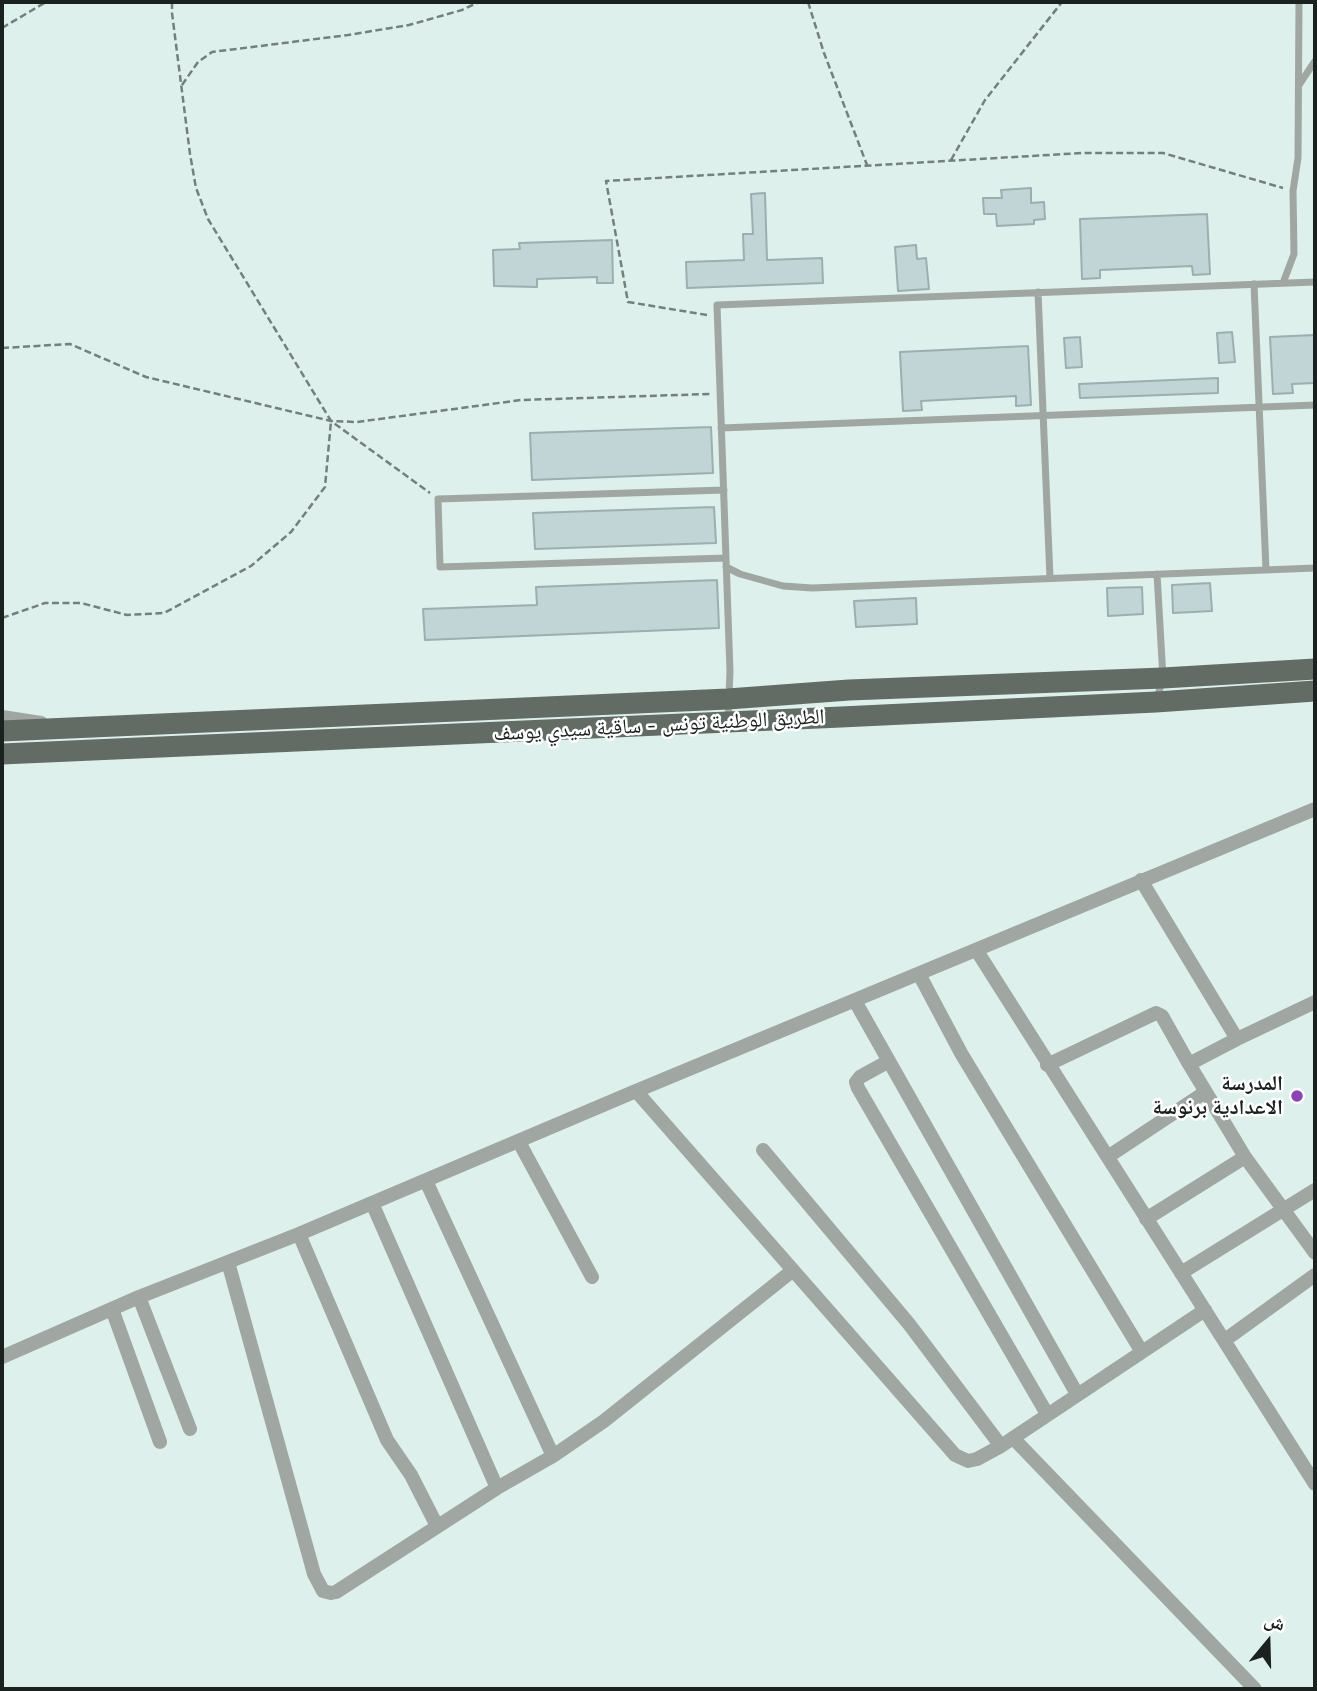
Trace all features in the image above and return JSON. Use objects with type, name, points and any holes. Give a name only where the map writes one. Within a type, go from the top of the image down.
[{"type":"main road","name":"الطريق الوطنية تونس - ساقية سيدي يوسف","points":[[2,731],[728,699],[849,690],[1163,678],[1315,669]]},
{"type":"main road","name":"الطريق الوطنية تونس - ساقية سيدي يوسف","points":[[2,754],[1156,702],[1315,691]]},
{"type":"street","points":[[2,717],[63,728]]},
{"type":"street","points":[[2,1357],[139,1297],[299,1234],[1315,809]]},
{"type":"street","points":[[1141,880],[1237,1039]]},
{"type":"street","points":[[976,951],[1047,1065],[1109,1156],[1146,1219],[1315,1484]]},
{"type":"street","points":[[919,974],[961,1053],[1142,1352]]},
{"type":"street","points":[[855,1001],[1077,1394]]},
{"type":"street","points":[[1189,1065],[1315,1002]]},
{"type":"street","points":[[1047,1065],[1156,1013],[1162,1016],[1245,1157],[1315,1253]]},
{"type":"street","points":[[889,1061],[860,1077],[856,1082],[858,1088],[1047,1414]]},
{"type":"street","points":[[636,1091],[955,1455],[968,1461],[977,1459],[1007,1442],[1205,1310]]},
{"type":"street","points":[[1109,1156],[1205,1093]]},
{"type":"street","points":[[519,1142],[592,1277]]},
{"type":"street","points":[[763,1150],[1007,1442],[1255,1689]]},
{"type":"street","points":[[1146,1219],[1245,1157]]},
{"type":"street","points":[[426,1181],[552,1456]]},
{"type":"street","points":[[1181,1273],[1315,1189]]},
{"type":"street","points":[[372,1203],[497,1488]]},
{"type":"street","points":[[299,1234],[387,1440],[411,1475],[438,1526]]},
{"type":"street","points":[[228,1262],[318,1587],[323,1591],[336,1592],[604,1421],[792,1271]]},
{"type":"street","points":[[1225,1340],[1315,1275]]},
{"type":"street","points":[[139,1297],[190,1429]]},
{"type":"street","points":[[112,1309],[160,1443]]},
{"type":"lane","points":[[1283,283],[1294,254],[1293,191],[1298,158],[1299,2]]},
{"type":"lane","points":[[1298,86],[1315,61]]},
{"type":"lane","points":[[728,722],[730,671],[717,305],[1315,282]]},
{"type":"lane","points":[[1254,284],[1266,570]]},
{"type":"lane","points":[[1038,292],[1050,578]]},
{"type":"lane","points":[[721,428],[1315,405]]},
{"type":"lane","points":[[724,490],[438,499],[440,567],[726,558]]},
{"type":"lane","points":[[726,567],[762,581],[812,588],[1315,568]]},
{"type":"lane","points":[[1156,702],[1163,678],[1157,574]]},
{"type":"path","points":[[2,28],[46,2]]},
{"type":"path","points":[[172,2],[196,188],[208,219],[331,421],[438,499]]},
{"type":"path","points":[[181,86],[198,62],[212,52],[409,25],[480,2]]},
{"type":"path","points":[[808,2],[824,54],[867,165]]},
{"type":"path","points":[[951,160],[985,100],[1062,2]]},
{"type":"path","points":[[717,317],[628,302],[606,181],[1082,153],[1163,153],[1293,191]]},
{"type":"path","points":[[2,348],[70,344],[146,377],[331,421],[358,422],[521,400],[720,394]]},
{"type":"path","points":[[2,618],[45,603],[81,603],[127,615],[164,613],[251,566],[291,532],[325,487],[331,421]]},
{"type":"building","points":[[1031,188],[1031,203],[1044,202],[1045,219],[1034,220],[1034,224],[997,226],[996,214],[984,214],[983,198],[1002,198],[1001,190]]},
{"type":"building","points":[[765,193],[767,260],[822,258],[823,283],[687,288],[686,262],[744,260],[743,234],[753,234],[751,194]]},
{"type":"building","points":[[1207,214],[1210,274],[1193,275],[1192,266],[1100,270],[1100,278],[1082,279],[1080,219]]},
{"type":"building","points":[[612,240],[613,283],[597,283],[597,277],[537,279],[537,287],[494,286],[493,250],[520,249],[519,243]]},
{"type":"building","points":[[916,245],[917,259],[926,258],[929,289],[898,291],[895,247]]},
{"type":"building","points":[[1232,332],[1235,362],[1219,363],[1217,333]]},
{"type":"building","points":[[1315,335],[1315,383],[1292,384],[1293,393],[1273,394],[1270,337]]},
{"type":"building","points":[[1080,337],[1082,367],[1066,368],[1064,338]]},
{"type":"building","points":[[1028,346],[1031,405],[1016,406],[1016,396],[921,401],[922,410],[903,411],[900,352]]},
{"type":"building","points":[[1218,378],[1218,393],[1080,398],[1079,384]]},
{"type":"building","points":[[711,427],[713,473],[532,480],[530,433]]},
{"type":"building","points":[[714,507],[716,543],[535,549],[533,513]]},
{"type":"building","points":[[717,580],[719,628],[425,640],[423,609],[537,605],[536,587]]},
{"type":"building","points":[[1210,583],[1212,611],[1173,613],[1172,585]]},
{"type":"building","points":[[1142,587],[1143,614],[1108,616],[1107,588]]},
{"type":"building","points":[[916,598],[917,624],[856,627],[854,601]]},
{"type":"place","name":"المدرسة الاعدادية برنوسة","points":[[1297,1096]]}]
